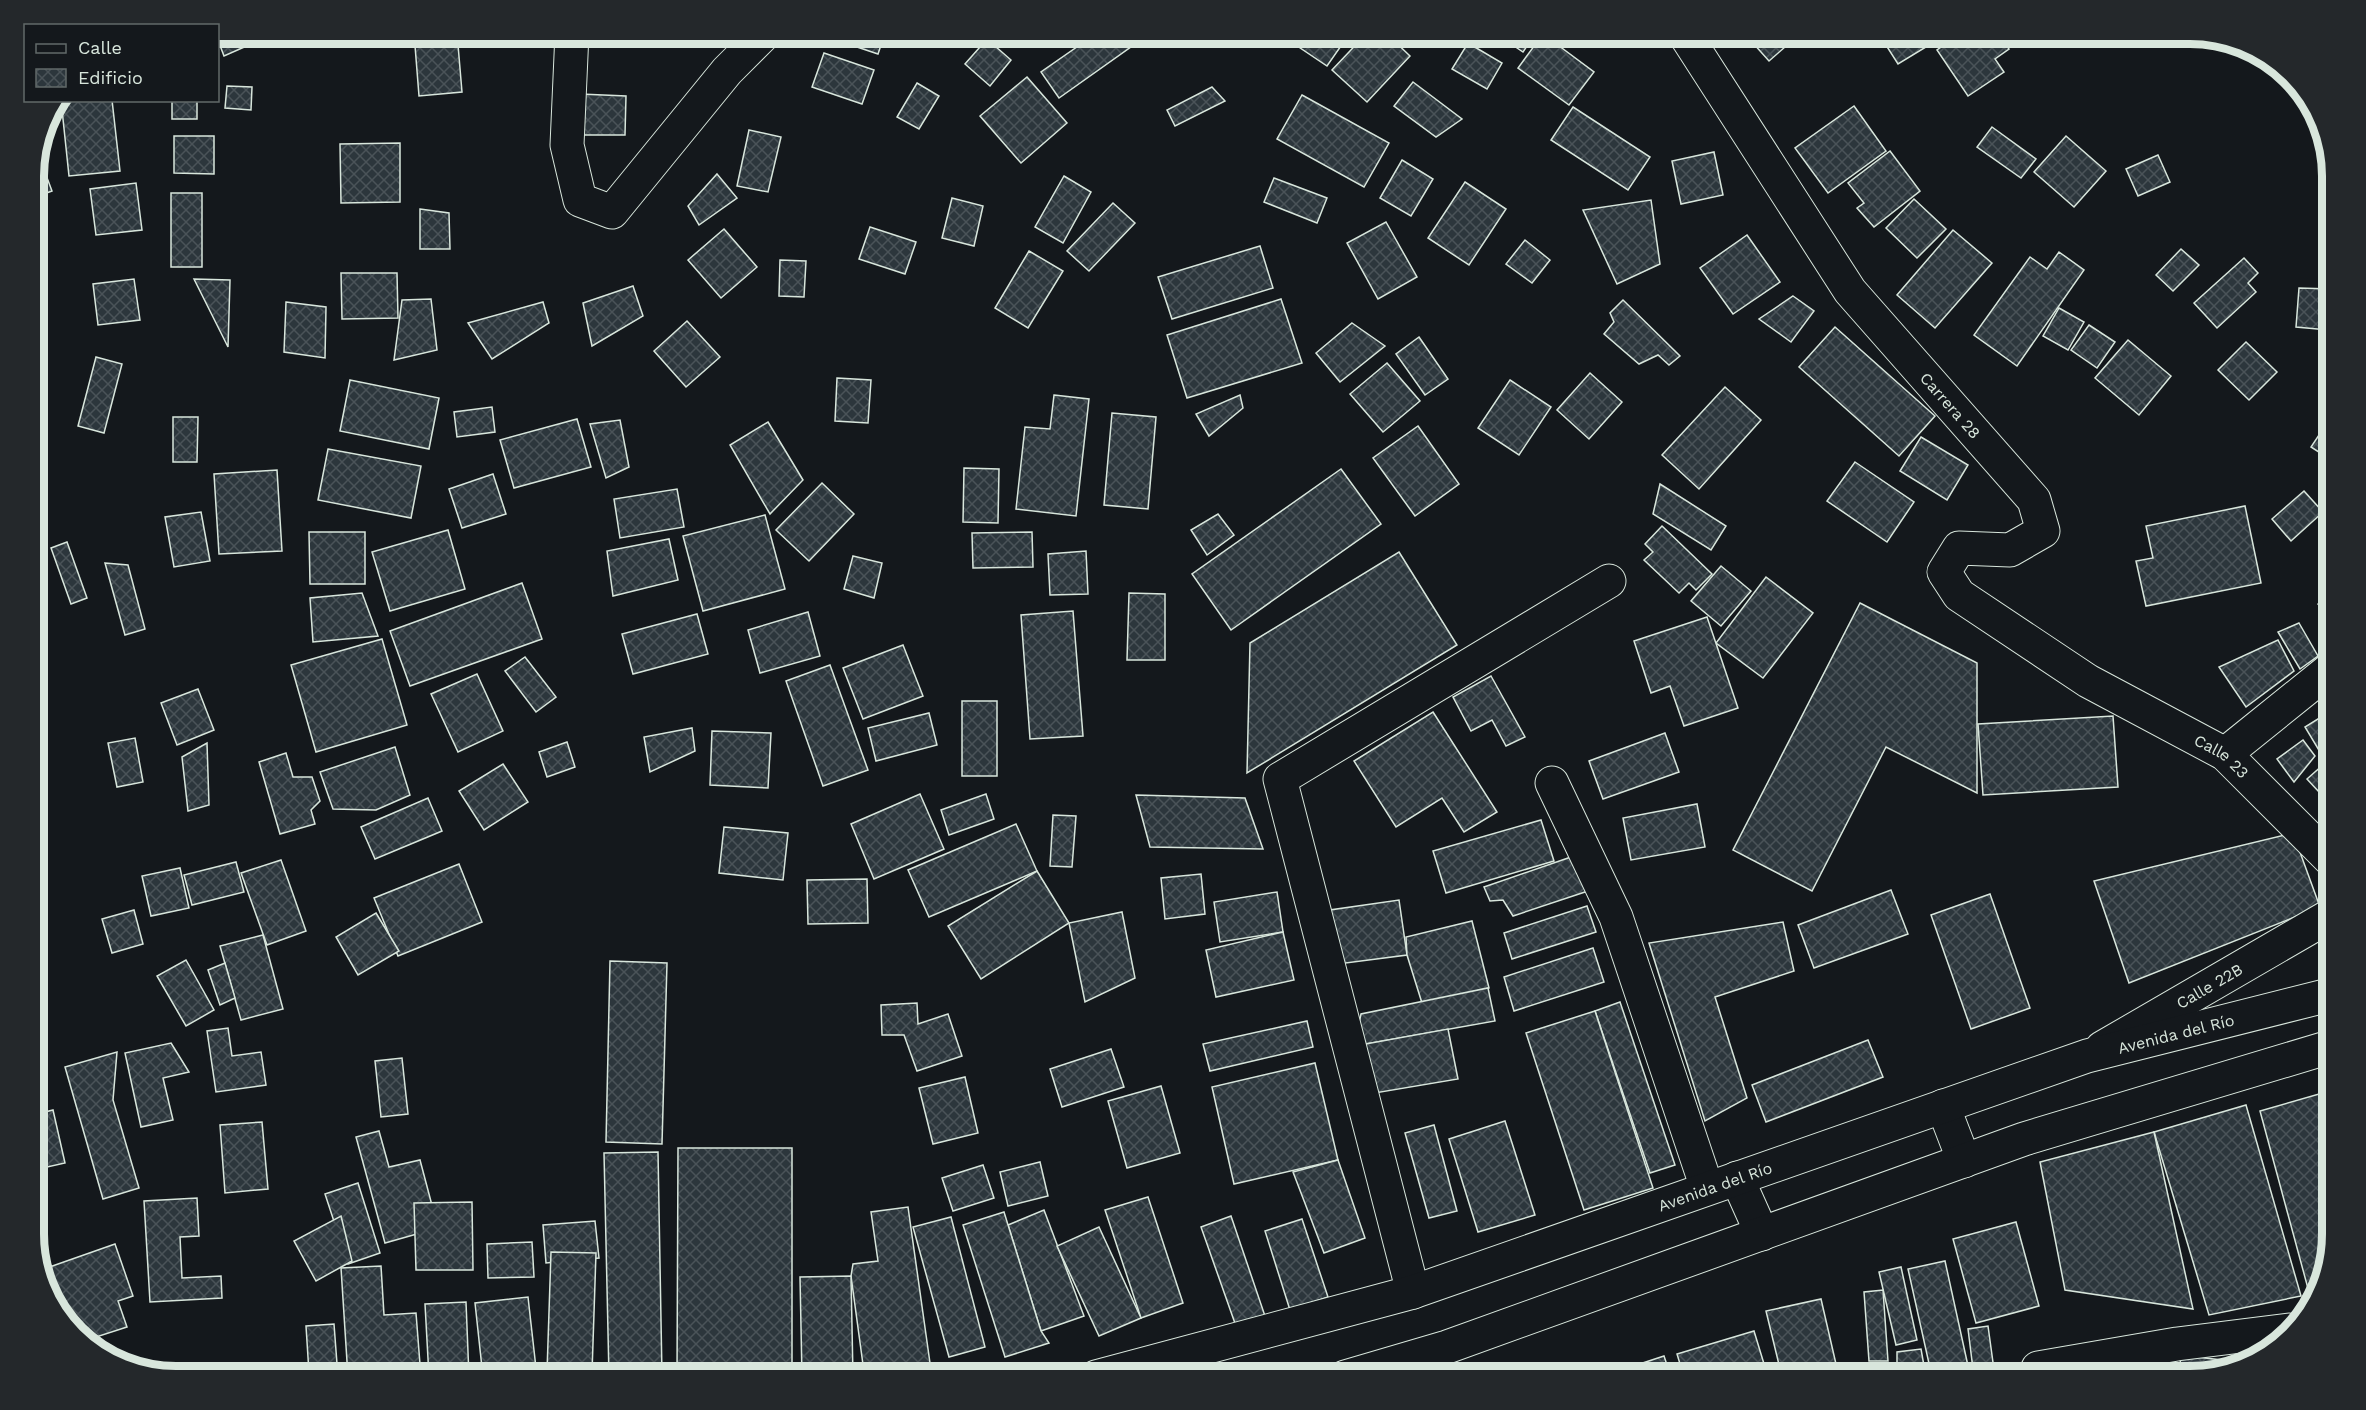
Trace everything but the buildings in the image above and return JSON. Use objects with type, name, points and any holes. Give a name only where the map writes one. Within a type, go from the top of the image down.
[{"type":"street","points":[[572,44],[567,145],[580,200],[612,212],[727,71],[754,44]]},
{"type":"street","name":"Carrera 28","points":[[1691,44],[1850,291],[2034,500],[2043,531],[2010,550],[1959,548],[1944,572],[1959,595],[2088,681]]},
{"type":"street","points":[[1413,1292],[1280,779],[1609,581]]},
{"type":"street","points":[[2225,754],[2322,676]]},
{"type":"street","name":"Calle 23","points":[[2088,681],[2225,754],[2322,851]]},
{"type":"street","points":[[1552,783],[1616,917],[1722,1183],[1762,1233]]},
{"type":"street","name":"Calle 22B","points":[[2088,1056],[2322,920]]},
{"type":"street","name":"Avenida del Río","points":[[1137,1366],[1413,1292],[2088,1056],[2322,997]]},
{"type":"street","points":[[1382,1366],[1447,1347],[2024,1139],[2322,1049]]},
{"type":"street","points":[[1942,1106],[1964,1161]]},
{"type":"street","points":[[2050,1366],[2177,1344],[2280,1331]]}]
